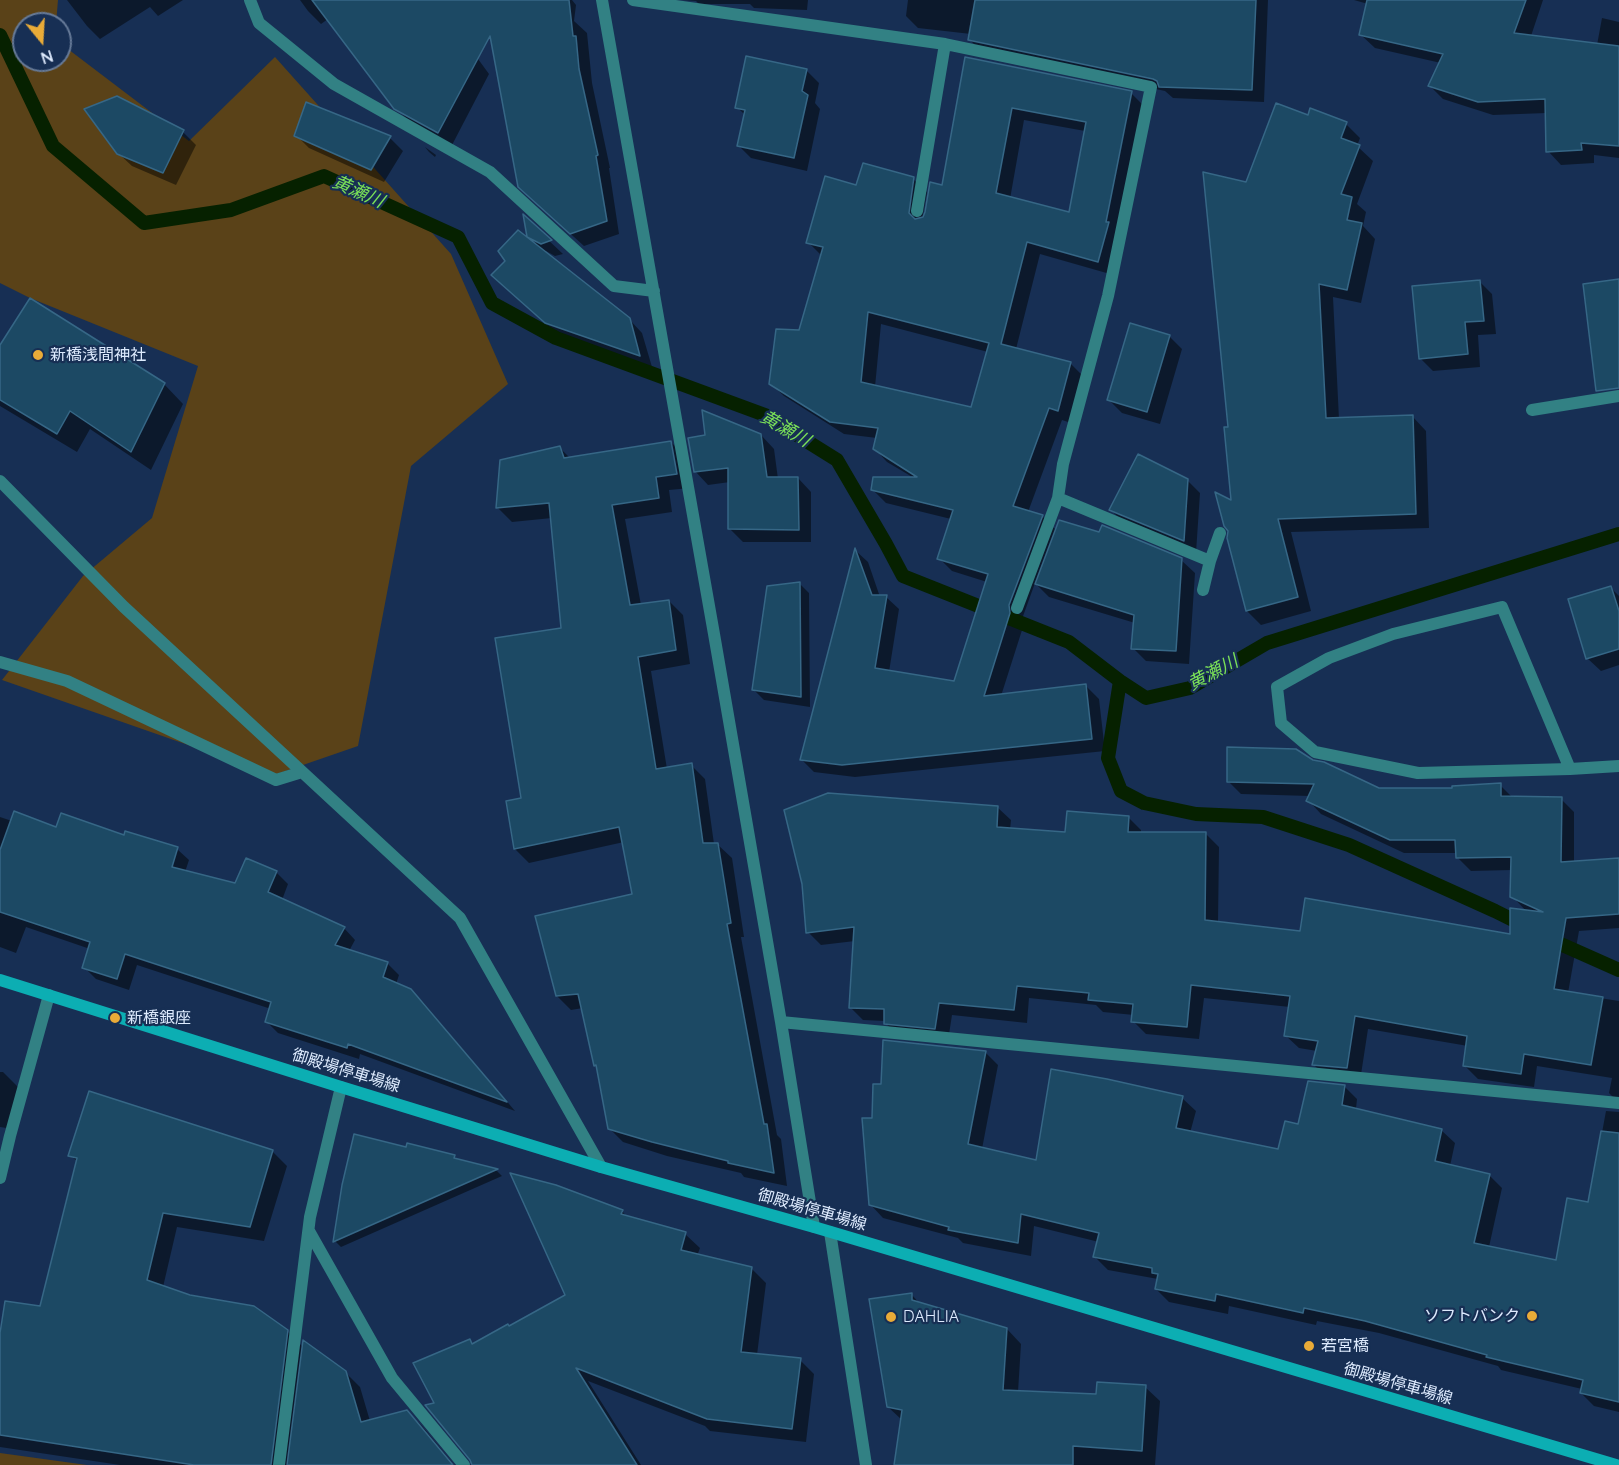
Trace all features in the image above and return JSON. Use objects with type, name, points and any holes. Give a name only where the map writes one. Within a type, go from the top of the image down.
[{"type":"main road","name":"御殿場停車場線","points":[[0,980],[601,1167],[814,1227],[1616,1465]]},
{"type":"street","points":[[250,0],[259,23],[334,84],[490,172],[614,286],[654,291]]},
{"type":"street","points":[[602,0],[781,1022],[814,1227]]},
{"type":"street","points":[[633,0],[945,44],[1151,87],[1108,296],[1063,464],[1058,498],[1017,608]]},
{"type":"street","points":[[917,211],[945,44]]},
{"type":"street","points":[[1532,411],[1619,396]]},
{"type":"street","points":[[0,481],[124,608],[460,918],[601,1167]]},
{"type":"street","points":[[1058,498],[1210,561]]},
{"type":"street","points":[[1203,590],[1220,533]]},
{"type":"street","points":[[1570,770],[1502,607],[1393,634],[1329,658],[1277,687],[1281,723],[1315,752],[1418,773],[1570,770],[1619,766]]},
{"type":"street","points":[[0,662],[67,681],[276,780],[302,772]]},
{"type":"street","points":[[0,1178],[49,995]]},
{"type":"street","points":[[781,1022],[1619,1103]]},
{"type":"street","points":[[279,1465],[310,1217],[341,1087]]},
{"type":"street","points":[[309,1231],[392,1378],[464,1465]]},
{"type":"street","points":[[830,1232],[866,1465]]},
{"type":"shaded area","points":[[0,0],[58,0],[57,12],[12,12],[12,72],[72,72],[72,52],[189,141],[275,57],[451,254],[508,384],[411,466],[358,746],[274,775],[2,680],[83,576],[152,518],[198,366],[30,298],[0,283]]},
{"type":"shaded area","points":[[0,1453],[87,1465],[0,1465]]},
{"type":"building","points":[[312,0],[569,0],[579,69],[598,155],[596,156],[607,221],[570,234],[518,187],[490,36],[438,133],[394,109]]},
{"type":"building","points":[[975,0],[1256,0],[1252,90],[1159,87],[1157,81],[1153,79],[968,40]]},
{"type":"building","points":[[1367,0],[1526,0],[1514,33],[1619,46],[1619,146],[1581,143],[1582,150],[1546,152],[1545,99],[1478,102],[1428,86],[1443,54],[1359,35]]},
{"type":"building","points":[[746,56],[807,69],[802,91],[808,95],[794,158],[737,146],[745,110],[735,108]]},
{"type":"building","points":[[965,57],[1132,91],[1106,222],[1109,222],[1098,262],[1027,242],[1001,344],[1071,362],[1058,411],[1049,408],[1013,506],[1043,515],[1009,605],[1010,613],[984,696],[1086,684],[1092,739],[842,765],[800,760],[855,548],[872,595],[887,595],[875,668],[954,681],[988,574],[937,559],[953,510],[871,490],[873,477],[917,477],[873,449],[878,428],[830,422],[769,384],[776,329],[799,330],[823,247],[806,243],[825,176],[856,185],[863,163],[914,177],[909,213],[915,219],[923,217],[930,182],[942,185]],"holes":[[[1012,108],[1086,122],[1069,212],[996,193]],[[868,312],[989,343],[971,407],[861,382]]]},
{"type":"building","points":[[117,96],[184,130],[163,173],[117,154],[84,109]]},
{"type":"building","points":[[306,102],[391,136],[371,170],[294,136]]},
{"type":"building","points":[[1276,103],[1308,115],[1310,108],[1347,122],[1341,138],[1360,145],[1341,194],[1352,197],[1347,220],[1362,223],[1347,290],[1319,284],[1326,418],[1413,415],[1416,514],[1278,519],[1298,597],[1246,611],[1227,538],[1228,531],[1224,526],[1215,492],[1231,500],[1224,427],[1228,427],[1203,172],[1246,182]]},
{"type":"building","points":[[523,214],[552,240],[541,244],[527,237]]},
{"type":"building","points":[[518,230],[630,318],[640,356],[545,323],[491,275],[505,261],[498,251]]},
{"type":"building","points":[[1619,279],[1619,388],[1596,391],[1583,284]]},
{"type":"building","points":[[1480,280],[1484,321],[1465,322],[1468,354],[1419,359],[1412,286]]},
{"type":"building","points":[[30,298],[165,383],[131,452],[70,411],[57,434],[0,400],[0,345]]},
{"type":"building","points":[[1130,323],[1170,335],[1147,412],[1107,400]]},
{"type":"building","points":[[702,410],[761,434],[767,477],[798,477],[799,530],[728,529],[728,468],[694,472],[688,438],[705,435]]},
{"type":"building","points":[[671,441],[677,474],[656,477],[659,498],[612,505],[630,605],[669,600],[676,650],[638,657],[656,769],[692,763],[703,843],[718,843],[731,923],[727,924],[764,1124],[767,1124],[774,1173],[728,1163],[728,1161],[608,1129],[596,1065],[594,1066],[578,994],[556,996],[535,916],[632,894],[619,827],[514,849],[506,801],[521,798],[495,638],[561,628],[549,503],[496,508],[500,460],[560,446],[564,458]]},
{"type":"building","points":[[1138,454],[1188,479],[1184,541],[1109,510]]},
{"type":"building","points":[[1059,520],[1099,532],[1102,525],[1182,558],[1176,651],[1131,649],[1134,615],[1035,584]]},
{"type":"building","points":[[800,582],[801,697],[752,690],[767,586]]},
{"type":"building","points":[[1611,586],[1619,611],[1619,649],[1586,659],[1568,599]]},
{"type":"building","points":[[1227,747],[1296,749],[1313,760],[1324,762],[1379,788],[1452,788],[1452,786],[1501,783],[1501,796],[1562,797],[1561,862],[1619,858],[1619,914],[1566,918],[1554,989],[1603,997],[1591,1065],[1524,1054],[1521,1074],[1463,1066],[1467,1036],[1355,1016],[1347,1068],[1312,1065],[1318,1041],[1284,1036],[1290,996],[1191,985],[1187,1027],[1131,1022],[1133,1004],[1088,1000],[1089,993],[1017,986],[1014,1010],[939,1003],[935,1029],[884,1024],[884,1009],[849,1008],[854,927],[806,933],[802,884],[784,810],[828,793],[998,806],[997,827],[1065,832],[1067,811],[1129,816],[1128,832],[1206,832],[1205,920],[1300,931],[1305,898],[1510,934],[1510,908],[1543,912],[1510,897],[1511,857],[1456,858],[1455,840],[1390,840],[1306,801],[1314,784],[1227,782]]},
{"type":"building","points":[[14,811],[56,827],[61,813],[124,835],[125,831],[178,847],[172,867],[235,883],[246,858],[277,871],[268,892],[345,927],[335,945],[388,962],[383,977],[411,989],[507,1102],[348,1044],[347,1048],[265,1022],[271,1002],[125,954],[117,979],[82,968],[90,942],[0,912],[0,850]]},
{"type":"building","points":[[883,1040],[986,1051],[968,1144],[1036,1160],[1051,1069],[1183,1096],[1176,1128],[1278,1149],[1285,1121],[1298,1124],[1308,1081],[1345,1085],[1342,1105],[1442,1129],[1435,1161],[1490,1174],[1474,1243],[1556,1260],[1567,1198],[1588,1202],[1601,1131],[1619,1133],[1619,1402],[1580,1393],[1583,1380],[1486,1357],[1487,1355],[1365,1321],[1304,1308],[1303,1313],[1216,1294],[1215,1301],[1155,1289],[1158,1274],[1152,1273],[1152,1268],[1093,1257],[1099,1233],[1021,1214],[1018,1243],[948,1230],[949,1227],[869,1205],[862,1118],[872,1118],[873,1084],[881,1084]]},
{"type":"building","points":[[89,1091],[273,1150],[250,1227],[163,1213],[147,1280],[190,1295],[254,1306],[288,1330],[271,1465],[194,1465],[0,1435],[0,1333],[5,1301],[40,1306],[77,1158],[68,1156]]},
{"type":"building","points":[[354,1134],[406,1147],[407,1143],[498,1169],[333,1242],[342,1185]]},
{"type":"building","points":[[510,1173],[556,1185],[623,1210],[621,1214],[686,1232],[681,1250],[752,1267],[741,1352],[801,1358],[792,1429],[707,1419],[576,1368],[637,1465],[472,1465],[425,1405],[434,1403],[413,1363],[470,1339],[472,1344],[565,1295]]},
{"type":"building","points":[[912,1293],[912,1300],[1007,1328],[1003,1390],[1096,1394],[1097,1382],[1146,1385],[1142,1451],[1073,1446],[1073,1465],[894,1465],[902,1410],[887,1407],[869,1299]]},
{"type":"building","points":[[303,1340],[346,1371],[361,1422],[407,1410],[453,1465],[287,1465]]},
{"type":"waterway","name":"黄瀬川","points":[[0,35],[53,146],[144,223],[231,210],[324,176],[458,237],[492,303],[556,338],[765,415],[837,460],[903,576],[1069,642],[1146,698],[1190,688],[1267,643],[1619,534]]},
{"type":"waterway","points":[[1120,681],[1108,758],[1121,791],[1144,803],[1196,814],[1263,817],[1349,845],[1525,926]]},
{"type":"waterway","points":[[1547,938],[1619,970]]},
{"type":"place","name":"新橋浅間神社","points":[[38,355]]},
{"type":"place","name":"新橋銀座","points":[[115,1018]]},
{"type":"place","name":"ソフトバンク","points":[[1532,1316]]},
{"type":"place","name":"DAHLIA","points":[[891,1317]]},
{"type":"place","name":"若宮橋","points":[[1309,1346]]}]
